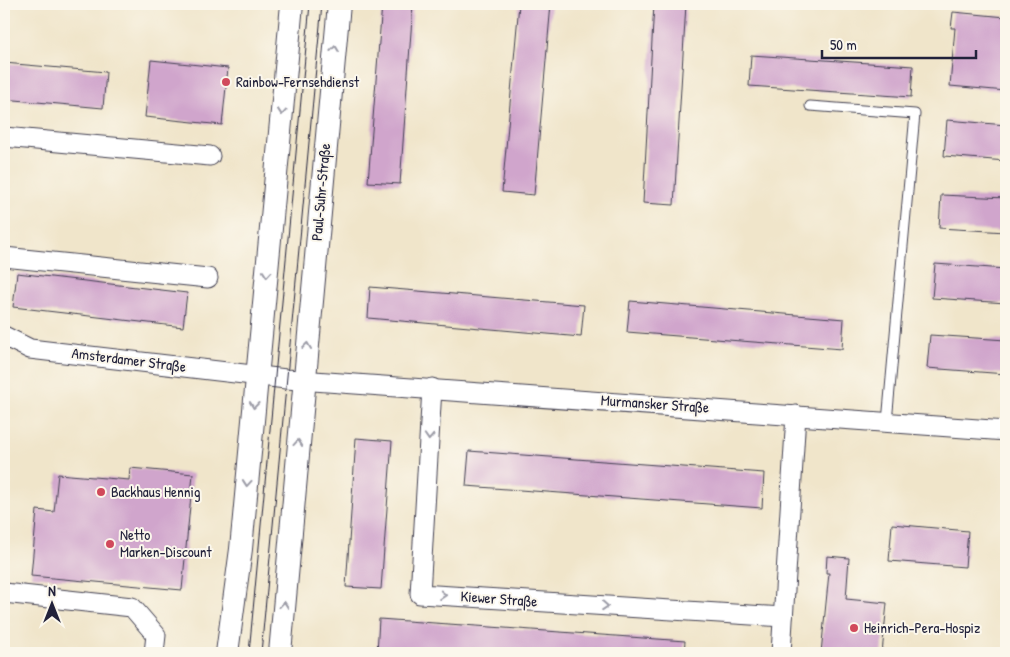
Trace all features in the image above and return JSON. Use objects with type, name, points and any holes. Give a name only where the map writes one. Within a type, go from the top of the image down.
[{"type":"street","points":[[227,653],[258,376],[292,4]]},
{"type":"street","name":"Paul-Suhr-Straße","points":[[280,653],[303,380],[340,4]]},
{"type":"street","points":[[4,137],[210,156]]},
{"type":"street","points":[[4,257],[208,278]]},
{"type":"street","name":"Amsterdamer Straße","points":[[4,336],[30,349],[258,376]]},
{"type":"street","points":[[258,376],[303,380]]},
{"type":"street","name":"Murmansker Straße","points":[[303,380],[1006,431]]},
{"type":"street","name":"Kiewer Straße","points":[[432,388],[420,594],[783,618]]},
{"type":"street","points":[[781,653],[796,415]]},
{"type":"street","points":[[4,593],[132,607],[156,635],[154,653]]},
{"type":"lane","points":[[810,106],[915,114],[887,422]]},
{"type":"building","points":[[382,4],[413,4],[400,184],[368,182]]},
{"type":"building","points":[[519,4],[551,4],[534,195],[502,192]]},
{"type":"building","points":[[654,4],[686,4],[674,205],[643,203]]},
{"type":"building","points":[[953,12],[1006,17],[1006,91],[950,86],[955,28],[951,28]]},
{"type":"building","points":[[751,55],[913,66],[911,97],[749,86]]},
{"type":"building","points":[[151,60],[228,68],[222,125],[145,117]]},
{"type":"building","points":[[4,63],[106,72],[103,108],[4,99]]},
{"type":"building","points":[[947,120],[1006,125],[1006,161],[944,156]]},
{"type":"building","points":[[941,195],[1006,198],[1006,232],[939,228]]},
{"type":"building","points":[[935,264],[1006,269],[1006,303],[932,298]]},
{"type":"building","points":[[17,273],[187,293],[183,327],[13,307]]},
{"type":"building","points":[[370,287],[584,305],[581,337],[368,318]]},
{"type":"building","points":[[630,301],[844,319],[842,349],[627,332]]},
{"type":"building","points":[[930,335],[1006,340],[1006,374],[927,368]]},
{"type":"building","points":[[356,438],[392,441],[381,589],[346,587]]},
{"type":"building","points":[[469,451],[764,473],[762,508],[466,486]]},
{"type":"building","name":"Netto Marken-Discount","points":[[130,468],[193,474],[182,590],[31,576],[37,510],[54,512],[58,474],[129,480]]},
{"type":"building","points":[[892,524],[968,531],[965,567],[889,561]]},
{"type":"building","name":"Heinrich-Pera-Hospiz","points":[[827,556],[849,558],[846,599],[887,603],[882,653],[821,653],[829,573],[826,573]]},
{"type":"building","points":[[379,619],[685,641],[684,653],[377,653]]},
{"type":"tram line","points":[[249,653],[310,4]]},
{"type":"tram line","points":[[261,653],[322,4]]},
{"type":"place","name":"Rainbow-Fernsehdienst","points":[[226,82]]},
{"type":"place","name":"Backhaus Hennig","points":[[101,492]]},
{"type":"place","name":"Netto Marken-Discount","points":[[110,544]]},
{"type":"place","name":"Heinrich-Pera-Hospiz","points":[[854,628]]}]
